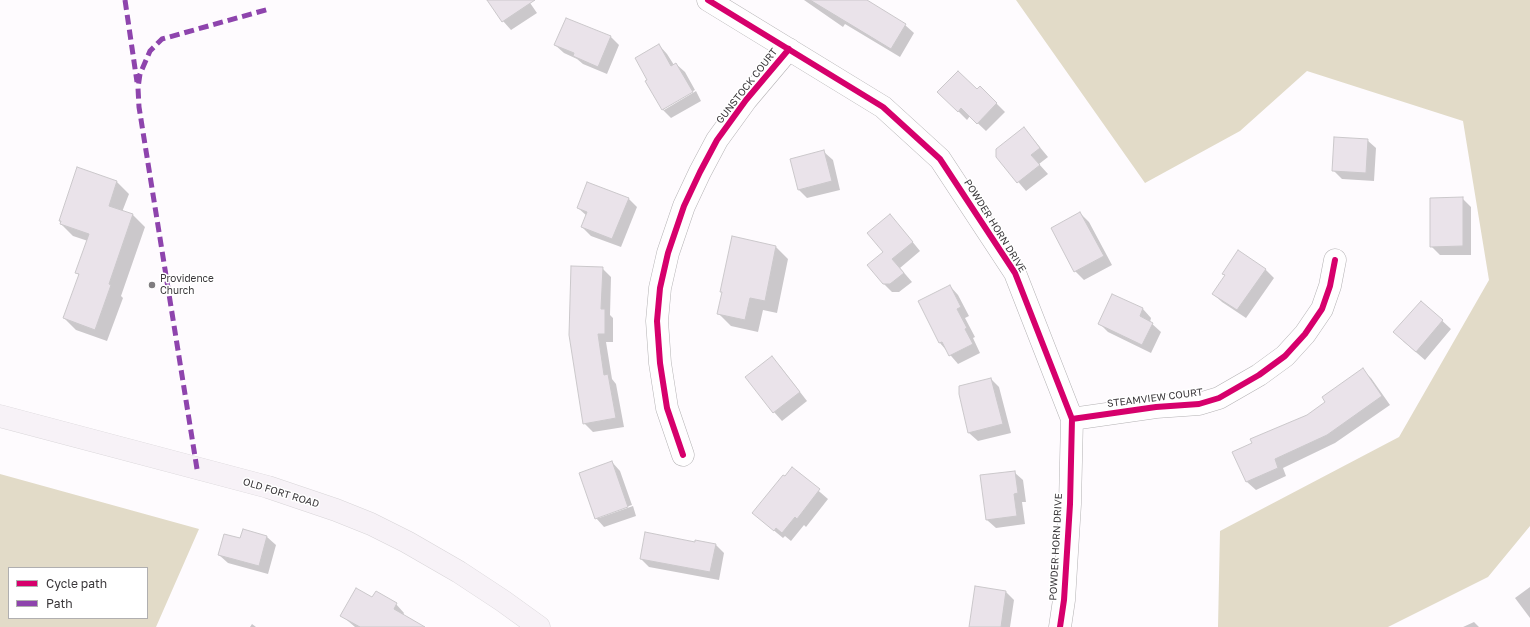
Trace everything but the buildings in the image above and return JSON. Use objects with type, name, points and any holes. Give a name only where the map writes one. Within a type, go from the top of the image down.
[{"type":"main road","name":"OLD FORT ROAD","points":[[0,416],[268,487],[336,510],[371,524],[407,542],[459,572],[503,601],[538,627]]},
{"type":"street","name":"POWDER HORN DRIVE","points":[[708,0],[883,107],[940,159],[1015,273],[1072,419],[1070,504],[1064,600],[1060,627]]},
{"type":"street","name":"GUNSTOCK COURT","points":[[683,455],[667,408],[660,363],[657,321],[658,307],[660,288],[668,252],[684,206],[717,140],[746,100],[789,49]]},
{"type":"street","name":"STEAMVIEW COURT","points":[[1072,419],[1156,407],[1199,404],[1219,398],[1259,375],[1285,356],[1305,334],[1322,309],[1330,286],[1335,260]]},
{"type":"shaded area","points":[[1016,0],[1530,0],[1530,526],[1488,577],[1388,627],[1218,627],[1220,531],[1399,437],[1489,280],[1463,121],[1307,71],[1240,131],[1145,183]]},
{"type":"shaded area","points":[[0,474],[199,529],[156,627],[0,627]]},
{"type":"marked path","points":[[125,0],[137,82]]},
{"type":"marked path","points":[[197,469],[139,107],[138,88],[140,74],[150,51],[162,39],[269,9]]},
{"type":"cycle path","points":[[708,0],[883,107],[940,159],[1015,273],[1072,419],[1070,504],[1064,600],[1060,627]]},
{"type":"cycle path","points":[[683,455],[667,408],[660,363],[657,321],[660,288],[668,253],[684,206],[717,140],[746,100],[789,49]]},
{"type":"cycle path","points":[[1072,419],[1156,407],[1199,404],[1219,398],[1259,375],[1285,356],[1305,334],[1322,309],[1330,286],[1335,260]]},
{"type":"place","name":"Providence Church","points":[[152,285]]}]
